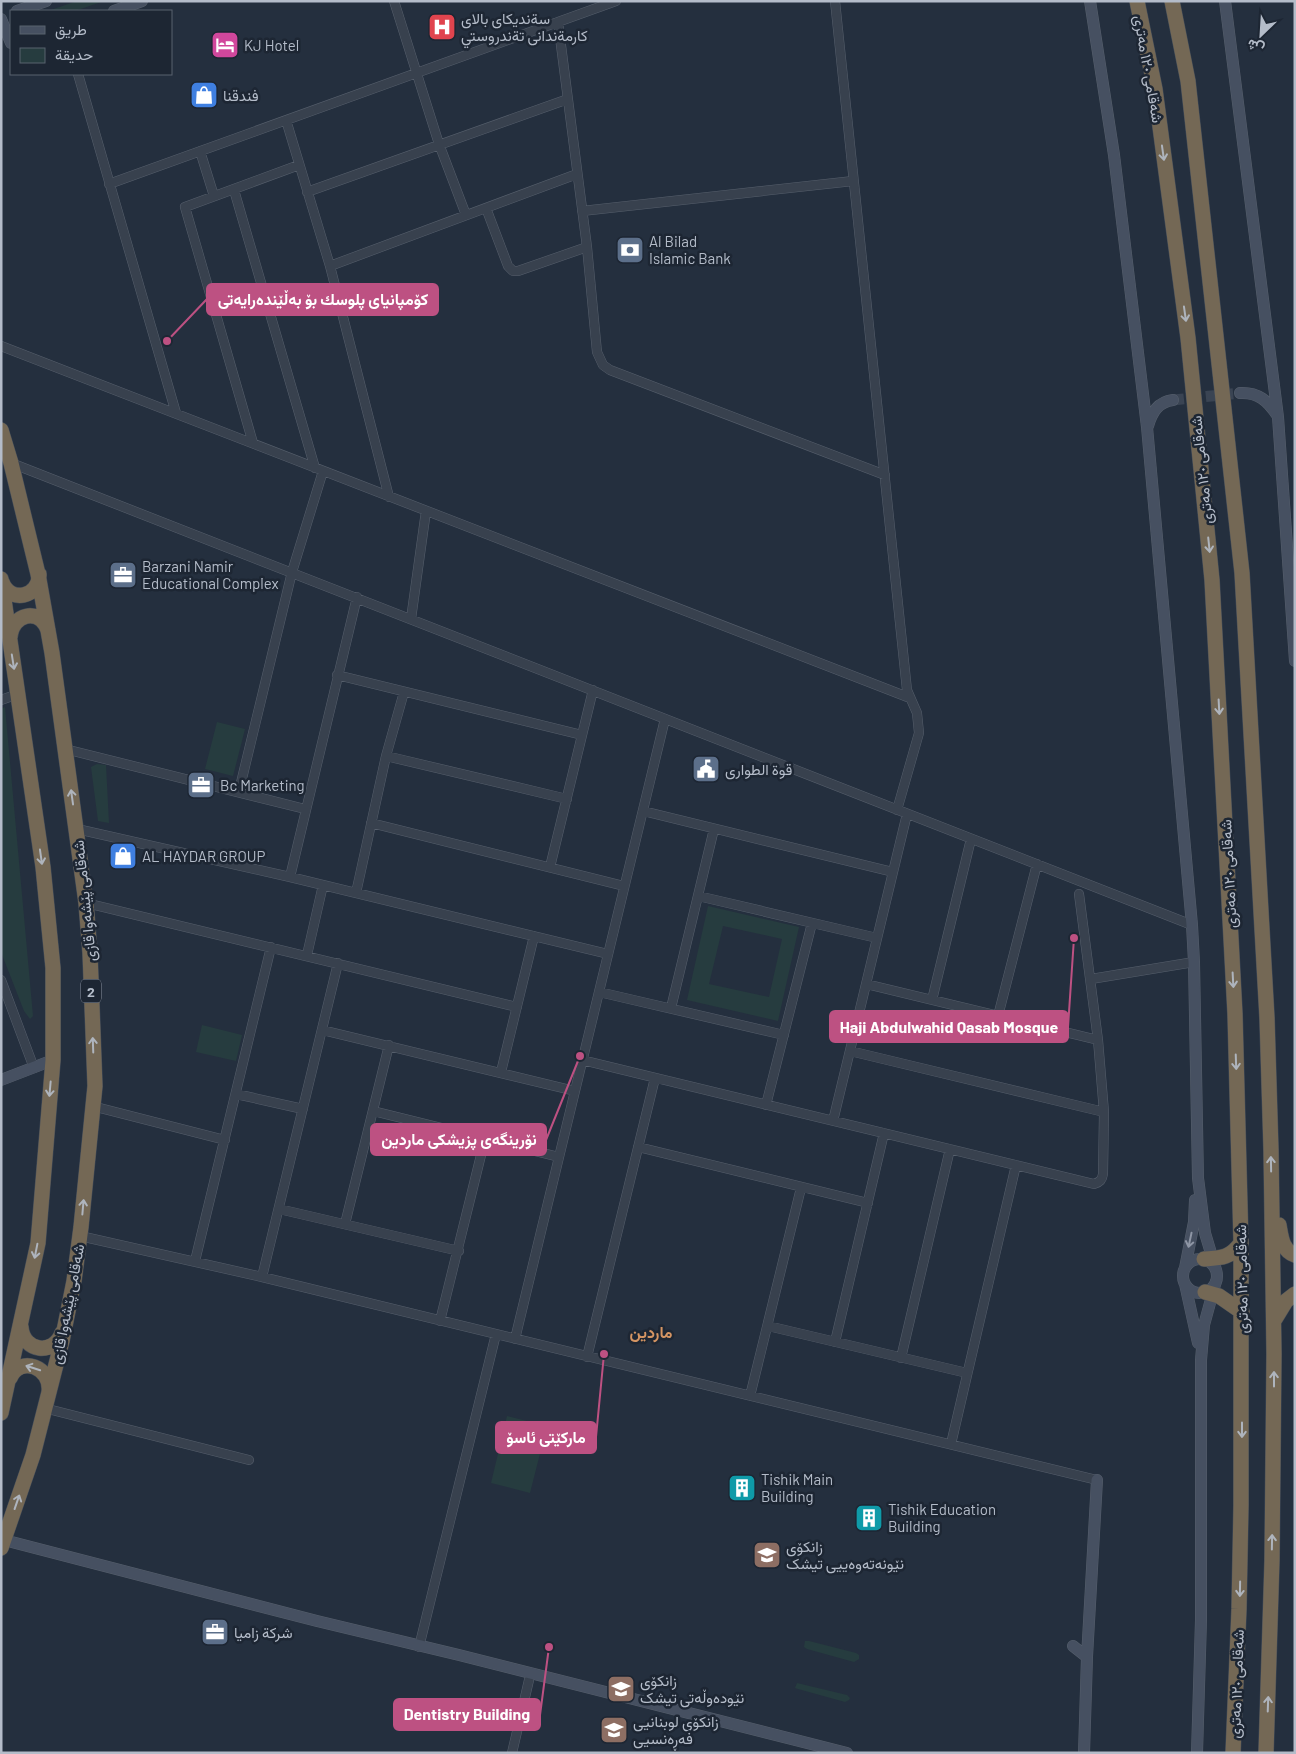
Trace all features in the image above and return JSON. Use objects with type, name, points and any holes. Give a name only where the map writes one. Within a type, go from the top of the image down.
[{"type":"highway","name":"شەقامی ١٢٠ مەتری","points":[[1137,1],[1155,89],[1188,338],[1212,580],[1235,1014],[1242,1243],[1239,1609],[1234,1753]]},
{"type":"highway","name":"شەقامی ١٢٠ مەتری","points":[[1172,1],[1188,82],[1242,573],[1267,1018],[1274,1320],[1272,1560],[1266,1753]]},
{"type":"highway","name":"شەقامی پێشەوا قازی","points":[[1,430],[38,574],[49,633],[86,903],[90,953],[94,1076],[80,1236],[74,1281],[33,1455],[3,1544]]},
{"type":"highway","points":[[1,580],[8,591],[22,596],[35,589],[38,583],[38,574]]},
{"type":"highway","points":[[1,580],[43,867],[53,968],[53,1060],[38,1243],[1,1413]]},
{"type":"highway","points":[[10,641],[14,624],[20,618],[26,616],[35,616],[40,619],[45,624],[49,633]]},
{"type":"highway","points":[[1272,1201],[1285,1248],[1295,1255]]},
{"type":"highway","points":[[1242,1243],[1211,1276],[1229,1302],[1242,1312]]},
{"type":"highway","points":[[1274,1320],[1286,1301],[1295,1294]]},
{"type":"highway","points":[[21,1327],[25,1340],[36,1348],[43,1348],[56,1343],[61,1337],[64,1327]]},
{"type":"highway","points":[[8,1381],[16,1369],[23,1366],[35,1367],[45,1375],[49,1387],[46,1400]]},
{"type":"street","points":[[21,10],[46,1]]},
{"type":"street","points":[[117,10],[142,1]]},
{"type":"street","points":[[394,1],[439,144],[466,215]]},
{"type":"street","points":[[109,184],[616,1]]},
{"type":"street","points":[[835,1],[907,685],[917,714],[919,733],[897,810]]},
{"type":"street","points":[[1090,1],[1114,155],[1147,427],[1192,925],[1198,1178],[1211,1276],[1200,1360],[1200,1620],[1197,1753]]},
{"type":"street","points":[[1225,1],[1278,417],[1295,660]]},
{"type":"street","points":[[1,18],[10,42]]},
{"type":"street","points":[[558,22],[587,247],[597,352],[600,361],[606,368],[885,475]]},
{"type":"street","points":[[78,75],[176,413]]},
{"type":"street","points":[[307,192],[568,99]]},
{"type":"street","points":[[286,120],[330,266],[390,497]]},
{"type":"street","points":[[200,151],[214,196]]},
{"type":"street","points":[[253,443],[185,207],[299,165]]},
{"type":"street","points":[[330,266],[578,174]]},
{"type":"street","points":[[582,211],[853,181]]},
{"type":"street","points":[[234,190],[319,469],[239,791]]},
{"type":"street","points":[[486,208],[508,266],[513,271],[518,271],[587,247]]},
{"type":"street","points":[[1,346],[910,698]]},
{"type":"street","points":[[1240,393],[1252,394],[1270,403],[1278,417]]},
{"type":"street","points":[[1147,427],[1155,409],[1162,403],[1173,400]]},
{"type":"street","points":[[11,463],[1192,925]]},
{"type":"street","points":[[411,619],[426,511]]},
{"type":"street","points":[[290,877],[357,597]]},
{"type":"street","points":[[337,675],[582,734]]},
{"type":"street","points":[[550,867],[593,690]]},
{"type":"street","points":[[356,893],[386,756],[404,692]]},
{"type":"street","points":[[1,700],[18,694]]},
{"type":"street","points":[[515,1338],[665,718]]},
{"type":"street","points":[[65,749],[305,808]]},
{"type":"street","points":[[386,756],[567,799]]},
{"type":"street","points":[[643,811],[893,872]]},
{"type":"street","points":[[833,1121],[908,814]]},
{"type":"street","points":[[371,823],[624,886]]},
{"type":"street","points":[[76,829],[290,877],[608,954]]},
{"type":"street","points":[[671,1008],[714,829]]},
{"type":"street","points":[[932,1000],[971,839]]},
{"type":"street","points":[[998,1016],[1037,864]]},
{"type":"street","points":[[306,956],[323,885]]},
{"type":"street","points":[[582,1060],[950,1150],[1094,1184],[1098,1183],[1102,1180],[1103,1174],[1104,1112],[1091,978],[1079,894]]},
{"type":"street","points":[[698,896],[877,938]]},
{"type":"street","points":[[86,903],[517,1007]]},
{"type":"street","points":[[766,1105],[812,923]]},
{"type":"street","points":[[501,1072],[534,936]]},
{"type":"street","points":[[195,1261],[271,947]]},
{"type":"street","points":[[1091,978],[1194,962]]},
{"type":"street","points":[[262,1277],[338,963]]},
{"type":"street","points":[[1,980],[34,1068]]},
{"type":"street","points":[[866,984],[1098,1040]]},
{"type":"street","points":[[599,992],[784,1035]]},
{"type":"street","points":[[322,1030],[575,1090]]},
{"type":"street","points":[[345,1224],[389,1045]]},
{"type":"street","points":[[850,1052],[1104,1112]]},
{"type":"street","points":[[1,1080],[53,1060]]},
{"type":"street","points":[[588,1357],[654,1078]]},
{"type":"street","points":[[236,1094],[303,1110]]},
{"type":"street","points":[[92,1106],[225,1140]]},
{"type":"street","points":[[373,1111],[559,1157]]},
{"type":"street","points":[[835,1342],[884,1133]]},
{"type":"street","points":[[440,1321],[459,1251],[485,1139]]},
{"type":"street","points":[[638,1147],[868,1203]]},
{"type":"street","points":[[901,1358],[950,1150]]},
{"type":"street","points":[[951,1444],[1016,1165]]},
{"type":"street","points":[[1198,1178],[1194,1222],[1183,1273],[1197,1335],[1200,1360]]},
{"type":"street","points":[[750,1396],[802,1188]]},
{"type":"street","points":[[279,1209],[459,1251]]},
{"type":"street","points":[[80,1236],[262,1277],[1098,1480],[1084,1753]]},
{"type":"street","points":[[1185,1268],[1193,1260],[1211,1276]]},
{"type":"street","points":[[1185,1284],[1194,1292],[1211,1276]]},
{"type":"street","points":[[768,1326],[967,1373]]},
{"type":"street","points":[[419,1647],[496,1334]]},
{"type":"street","points":[[46,1400],[249,1460]]},
{"type":"street","points":[[3,1544],[419,1647],[468,1657],[847,1753]]},
{"type":"street","points":[[1073,1646],[1088,1657]]},
{"type":"street","points":[[419,1647],[448,1658],[529,1680],[820,1753]]},
{"type":"street","points":[[512,1753],[529,1680]]},
{"type":"green space","points":[[77,1],[104,1],[78,10],[51,10]]},
{"type":"green space","points":[[5,707],[33,1016],[30,1019],[24,1011],[1,952],[1,709]]},
{"type":"green space","points":[[217,722],[245,729],[233,776],[205,769]]},
{"type":"green space","points":[[97,764],[106,765],[109,823],[98,821],[91,767]]},
{"type":"green space","points":[[708,906],[799,927],[778,1021],[687,1000]],"holes":[[[723,926],[782,939],[769,997],[709,984]]]},
{"type":"green space","points":[[202,1025],[242,1035],[236,1061],[196,1052]]},
{"type":"green space","points":[[507,1416],[547,1426],[530,1493],[491,1483]]},
{"type":"green space","points":[[805,1641],[856,1653],[859,1655],[859,1659],[854,1662],[807,1649],[804,1647]]},
{"type":"green space","points":[[797,1683],[847,1695],[850,1698],[845,1702],[798,1689],[795,1688]]},
{"type":"tunnel","points":[[1173,400],[1240,393]]},
{"type":"place","name":"سةنديكاى بالاى كارمةندانى تةندروستي","points":[[442,27]]},
{"type":"place","name":"KJ Hotel","points":[[225,45]]},
{"type":"place","name":"فندقنا","points":[[204,95]]},
{"type":"place","name":"Al Bilad Islamic Bank","points":[[630,250]]},
{"type":"place","name":"کۆمپانیای پلوسك بۆ بەڵێندەرایەتی","points":[[167,341]]},
{"type":"place","name":"Barzani Namir Educational Complex","points":[[123,575]]},
{"type":"place","name":"قوة الطواری","points":[[706,769]]},
{"type":"place","name":"Bc Marketing","points":[[201,785]]},
{"type":"place","name":"AL HAYDAR GROUP","points":[[123,856]]},
{"type":"place","name":"Haji Abdulwahid Qasab Mosque","points":[[1074,938]]},
{"type":"place","name":"نۆرینگەی پزیشکی ماردین","points":[[580,1056]]},
{"type":"place","name":"مارکێتی ئاسۆ","points":[[604,1354]]},
{"type":"place","name":"Tishik Main Building","points":[[742,1488]]},
{"type":"place","name":"Tishik Education Building","points":[[869,1518]]},
{"type":"place","name":"زانکۆی نێونەتەوەییی تیشک","points":[[767,1555]]},
{"type":"place","name":"شركة زاميا","points":[[215,1632]]},
{"type":"place","name":"Dentistry Building","points":[[549,1647]]},
{"type":"place","name":"زانکۆی نێودەوڵەتی تیشک","points":[[621,1689]]},
{"type":"place","name":"زانکۆی لوبنانیی فەڕەنسیی","points":[[614,1730]]},
{"type":"district","name":"ماردین","points":[[651,1331]]}]
